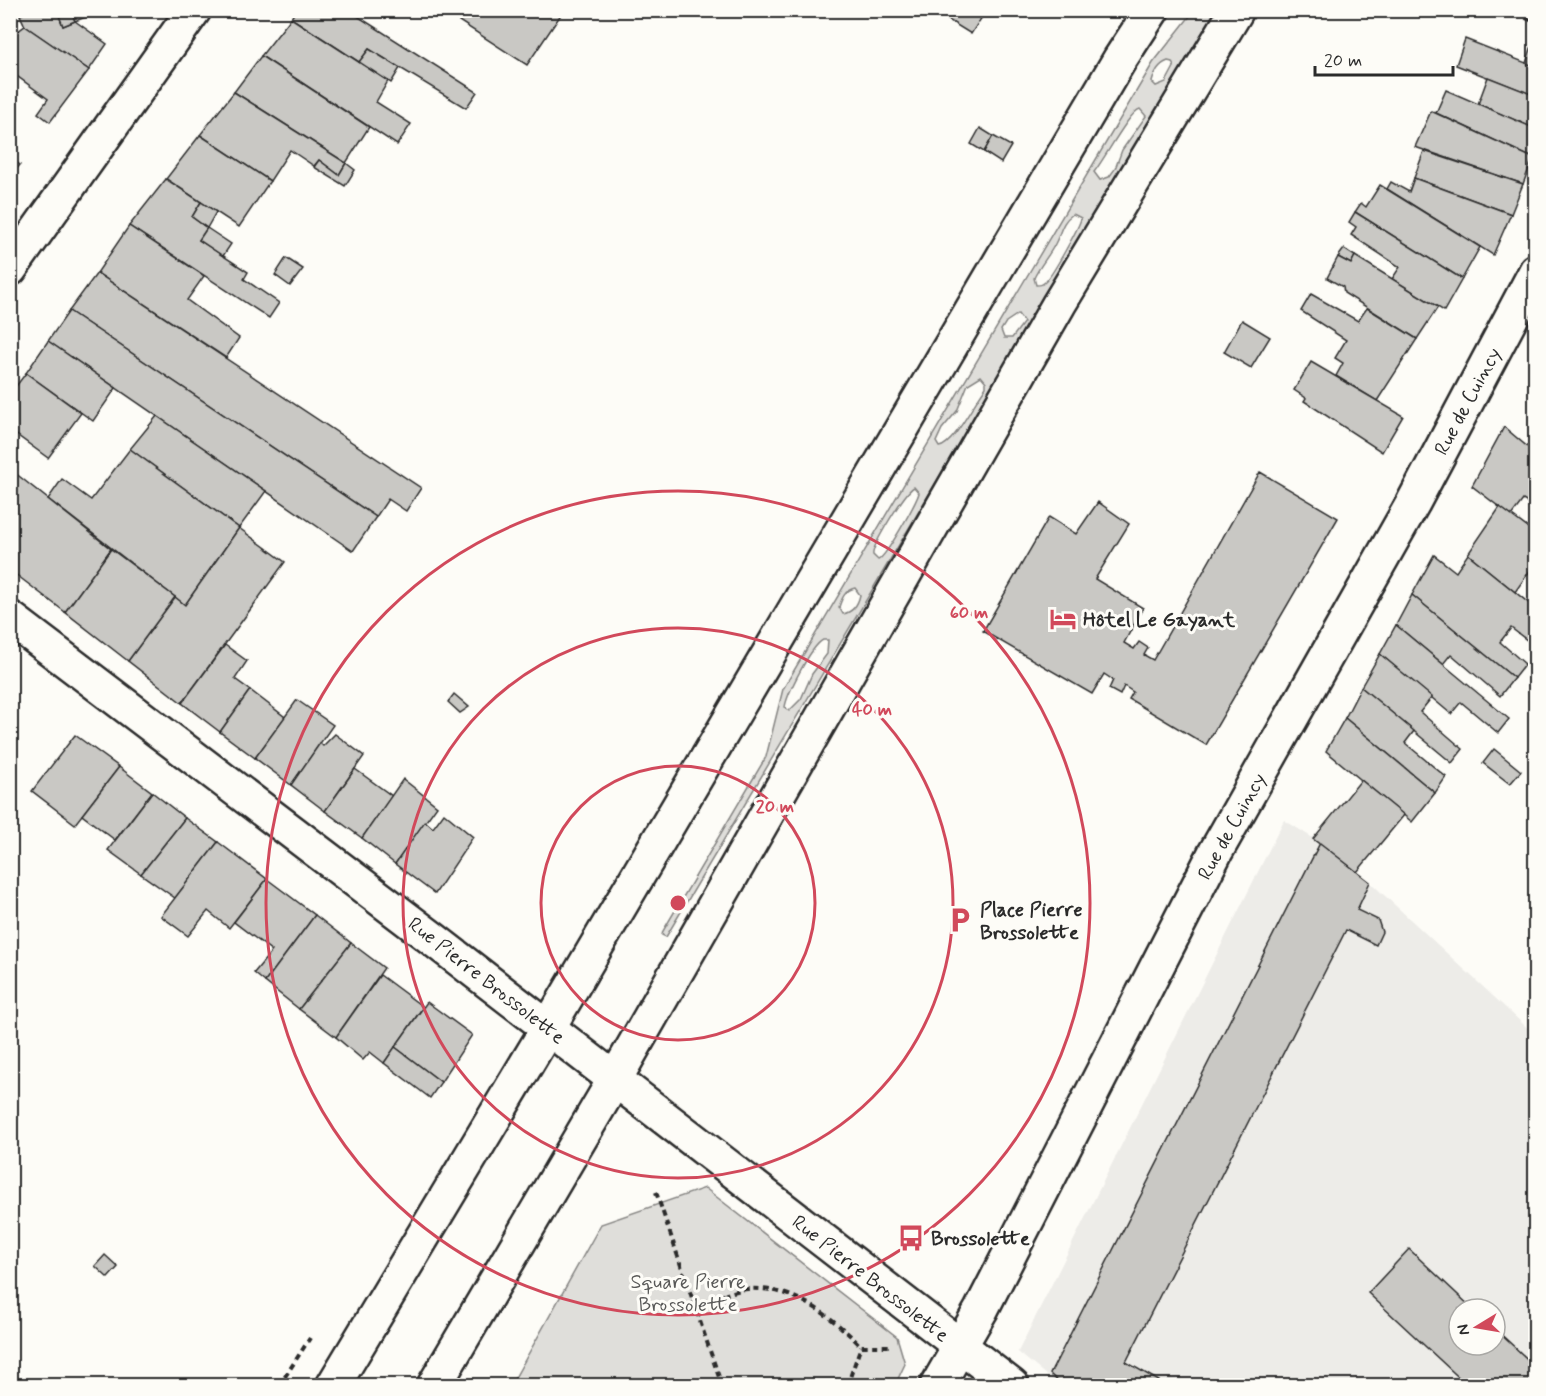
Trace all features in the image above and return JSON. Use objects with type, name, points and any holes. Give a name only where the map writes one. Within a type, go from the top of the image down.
[{"type":"main road","points":[[10,269],[194,10]]},
{"type":"main road","points":[[333,1386],[548,1028],[1114,69],[1152,10]]},
{"type":"main road","points":[[434,1386],[615,1079],[1059,304],[1237,10]]},
{"type":"main road","name":"Rue de Cuincy","points":[[937,1386],[960,1346],[1215,853],[1413,503],[1536,271]]},
{"type":"main road","name":"Rue Pierre Brossolette","points":[[10,618],[615,1079],[1012,1386]]},
{"type":"path","points":[[1506,10],[1536,22]]},
{"type":"path","points":[[656,1192],[722,1386]]},
{"type":"path","points":[[693,1306],[747,1289],[793,1294],[837,1322],[861,1346],[848,1386]]},
{"type":"shaded area","points":[[1284,820],[1321,843],[1370,882],[1535,1035],[1535,1385],[1058,1385],[1018,1352]]},
{"type":"green space","points":[[1194,11],[1216,11],[666,937],[662,935],[766,757],[783,689],[1153,63]],"holes":[[[1168,61],[1172,62],[1174,67],[1166,82],[1156,86],[1152,82],[1162,65]],[[1140,109],[1146,116],[1122,150],[1115,169],[1109,177],[1100,180],[1094,172],[1130,118]],[[1073,214],[1081,218],[1053,271],[1044,283],[1036,285],[1034,278],[1053,248],[1066,221]],[[1018,314],[1024,322],[1012,338],[1004,338],[1001,330],[1006,322]],[[981,376],[986,382],[986,387],[951,439],[939,447],[936,442],[942,429],[957,411],[968,384]],[[914,487],[919,493],[907,518],[894,540],[878,560],[873,555],[874,550],[897,509]],[[855,588],[860,595],[855,607],[843,614],[839,607],[849,591]],[[823,640],[828,640],[827,654],[812,674],[801,699],[789,711],[785,707],[790,692],[812,651]]]},
{"type":"green space","name":"Square Pierre Brossolette","points":[[705,1188],[897,1337],[905,1364],[895,1385],[511,1385],[601,1224]]},
{"type":"building","points":[[31,10],[57,10],[63,26],[75,21],[107,44],[89,70],[25,26],[20,15]]},
{"type":"building","points":[[57,10],[71,10],[75,21],[63,26]]},
{"type":"building","points":[[71,10],[105,10],[75,21]]},
{"type":"building","points":[[296,10],[348,10],[477,92],[466,108],[369,49],[359,62],[291,18]]},
{"type":"building","points":[[442,10],[564,10],[527,65]]},
{"type":"building","points":[[979,10],[984,14],[971,34],[934,11]]},
{"type":"building","points":[[291,18],[388,81],[376,102],[411,124],[397,145],[261,56]]},
{"type":"building","points":[[25,26],[89,70],[50,122],[38,113],[48,99],[10,71],[10,37]]},
{"type":"building","points":[[1465,39],[1536,67],[1536,96],[1456,65]]},
{"type":"building","points":[[1533,43],[1536,43],[1536,67],[1526,63]]},
{"type":"building","points":[[369,49],[400,68],[391,83],[359,62]]},
{"type":"building","points":[[261,56],[369,127],[346,163],[234,92]]},
{"type":"building","points":[[1488,77],[1536,96],[1536,129],[1478,104]]},
{"type":"building","points":[[1446,90],[1536,129],[1533,158],[1436,113]]},
{"type":"building","points":[[234,92],[346,163],[339,175],[319,160],[314,166],[290,150],[270,181],[200,135]]},
{"type":"building","points":[[1431,111],[1533,158],[1523,184],[1415,147]]},
{"type":"building","points":[[980,128],[993,136],[984,152],[971,144]]},
{"type":"building","points":[[200,135],[270,181],[239,227],[166,179]]},
{"type":"building","points":[[993,136],[1011,146],[1001,163],[984,152]]},
{"type":"building","points":[[1424,151],[1523,184],[1511,214],[1414,178]]},
{"type":"building","points":[[10,158],[20,165],[15,171],[10,170]]},
{"type":"building","points":[[319,160],[339,175],[346,163],[355,170],[345,186],[314,167]]},
{"type":"building","points":[[1414,178],[1511,214],[1493,255],[1387,189],[1391,182],[1409,192]]},
{"type":"building","points":[[166,179],[201,202],[192,217],[207,228],[199,240],[248,272],[244,279],[279,303],[269,318],[129,226]]},
{"type":"building","points":[[1380,185],[1480,247],[1462,279],[1355,212],[1361,203],[1366,207]]},
{"type":"building","points":[[201,202],[216,212],[207,228],[192,217]]},
{"type":"building","points":[[1355,212],[1462,279],[1444,311],[1392,279],[1400,267],[1351,235],[1356,227],[1349,222]]},
{"type":"building","points":[[129,226],[204,276],[187,300],[239,338],[226,358],[97,273]]},
{"type":"building","points":[[207,228],[231,244],[223,256],[199,240]]},
{"type":"building","points":[[1344,249],[1355,256],[1351,264],[1338,257]]},
{"type":"building","points":[[1355,256],[1438,307],[1417,339],[1344,293],[1343,287],[1327,278],[1338,257],[1351,264]]},
{"type":"building","points":[[286,258],[303,269],[290,286],[275,275]]},
{"type":"building","points":[[97,273],[421,488],[406,511],[388,499],[376,517],[69,311]]},
{"type":"building","points":[[1311,294],[1358,321],[1367,308],[1417,339],[1377,401],[1336,376],[1343,363],[1335,358],[1346,340],[1301,311]]},
{"type":"building","points":[[69,311],[376,517],[353,551],[48,341]]},
{"type":"building","points":[[1242,320],[1270,337],[1251,368],[1224,352]]},
{"type":"building","points":[[48,341],[116,388],[93,421],[26,373]]},
{"type":"building","points":[[1311,362],[1403,416],[1382,452],[1304,401],[1306,398],[1294,390]]},
{"type":"building","points":[[26,373],[81,413],[48,458],[10,430],[10,394]]},
{"type":"building","points":[[157,416],[266,491],[239,528],[130,449]]},
{"type":"building","points":[[1504,427],[1536,454],[1536,508],[1523,500],[1511,516],[1472,486]]},
{"type":"building","points":[[130,449],[239,528],[185,605],[48,499],[62,479],[91,500]]},
{"type":"building","points":[[10,469],[111,549],[65,612],[10,570]]},
{"type":"building","name":"Hôtel Le Gayant","points":[[1260,472],[1338,518],[1206,745],[1129,699],[1133,692],[1124,686],[1120,695],[1109,689],[1113,680],[1104,674],[1092,694],[983,631],[1049,517],[1076,534],[1098,502],[1129,524],[1095,579],[1143,608],[1124,643],[1134,649],[1139,642],[1148,648],[1144,655],[1153,660]]},
{"type":"building","points":[[1500,507],[1536,534],[1536,562],[1515,592],[1468,554]]},
{"type":"building","points":[[239,528],[285,562],[182,703],[128,661],[175,597],[185,605]]},
{"type":"building","points":[[111,549],[175,597],[128,661],[65,612]]},
{"type":"building","points":[[1468,554],[1536,609],[1536,647],[1511,628],[1500,642],[1525,664],[1514,678],[1412,595],[1434,555],[1456,572]]},
{"type":"building","points":[[1412,595],[1514,678],[1500,696],[1451,654],[1443,664],[1396,625]]},
{"type":"building","points":[[1396,625],[1509,719],[1498,733],[1461,702],[1451,714],[1380,654]]},
{"type":"building","points":[[225,645],[247,661],[235,679],[250,690],[220,732],[182,703]]},
{"type":"building","points":[[1380,654],[1432,697],[1420,712],[1463,749],[1452,763],[1361,687]]},
{"type":"building","points":[[1361,687],[1414,731],[1405,743],[1446,777],[1435,793],[1345,718]]},
{"type":"building","points":[[250,690],[285,717],[255,758],[220,732]]},
{"type":"building","points":[[454,694],[469,707],[460,713],[448,702]]},
{"type":"building","points":[[297,700],[333,725],[291,785],[255,758]]},
{"type":"building","points":[[1345,718],[1435,793],[1412,822],[1326,751]]},
{"type":"building","points":[[335,734],[364,756],[325,811],[291,785],[320,743],[323,746]]},
{"type":"building","points":[[75,735],[119,767],[75,824],[32,791]]},
{"type":"building","points":[[1494,749],[1521,771],[1510,784],[1483,763]]},
{"type":"building","points":[[119,767],[152,792],[115,840],[82,815]]},
{"type":"building","points":[[355,769],[392,796],[362,838],[325,811]]},
{"type":"building","points":[[403,779],[437,806],[395,864],[362,838]]},
{"type":"building","points":[[1361,780],[1404,815],[1357,872],[1313,839]]},
{"type":"building","points":[[152,792],[185,818],[141,874],[108,850]]},
{"type":"building","points":[[444,813],[473,837],[435,894],[395,864],[425,821],[433,828]]},
{"type":"building","points":[[185,818],[218,842],[175,898],[141,874]]},
{"type":"building","points":[[218,842],[267,879],[229,928],[208,911],[188,936],[161,916]]},
{"type":"building","points":[[1320,843],[1370,882],[1357,910],[1378,920],[1382,932],[1376,945],[1346,930],[1126,1362],[1159,1381],[1156,1386],[1063,1386],[1050,1374]]},
{"type":"building","points":[[267,879],[315,915],[265,982],[254,973],[272,951],[234,922]]},
{"type":"building","points":[[315,915],[351,943],[299,1009],[265,982]]},
{"type":"building","points":[[351,943],[384,968],[336,1037],[299,1009]]},
{"type":"building","points":[[380,975],[423,1007],[384,1063],[370,1052],[363,1060],[336,1037]]},
{"type":"building","points":[[427,1002],[472,1035],[441,1082],[395,1047]]},
{"type":"building","points":[[395,1047],[441,1082],[430,1098],[384,1063]]},
{"type":"building","points":[[1409,1249],[1460,1297],[1447,1297],[1447,1357],[1507,1357],[1507,1340],[1536,1367],[1536,1386],[1468,1386],[1368,1293]]},
{"type":"building","points":[[105,1255],[118,1267],[108,1278],[95,1266]]},
{"type":"place","name":"Hôtel Le Gayant","points":[[1063,619]]},
{"type":"place","name":"Place Pierre Brossolette","points":[[960,920]]},
{"type":"place","name":"Brossolette","points":[[911,1238]]}]
